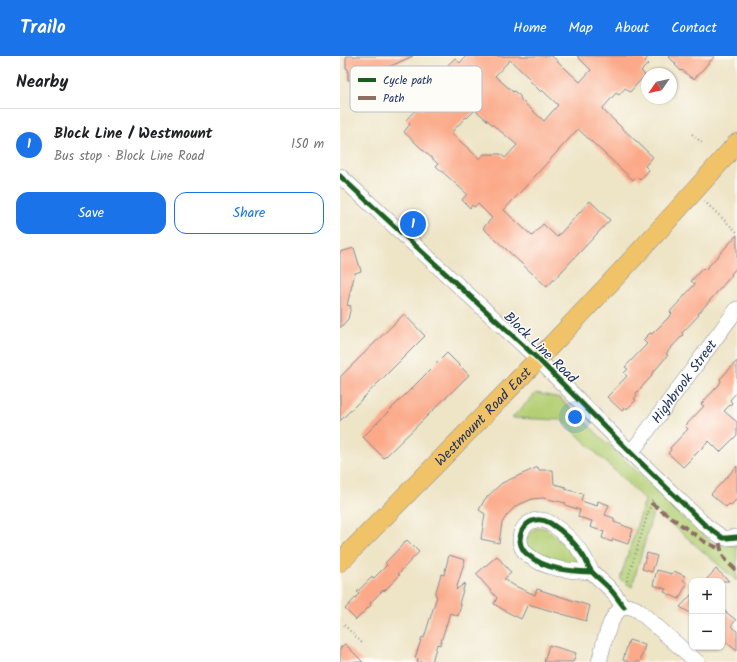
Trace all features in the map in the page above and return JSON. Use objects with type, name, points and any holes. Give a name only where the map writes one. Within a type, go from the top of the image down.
[{"type":"main road","name":"Westmount Road East","points":[[340,562],[538,359],[694,192],[737,143]]},
{"type":"street","name":"Block Line Road","points":[[340,176],[538,359],[705,525],[730,537]]},
{"type":"street","name":"Highbrook Street","points":[[631,453],[737,309]]},
{"type":"street","points":[[592,572],[567,571],[548,566],[528,555],[521,545],[520,538],[523,528],[534,520],[541,520],[549,523],[575,544],[592,572],[611,589],[624,607]]},
{"type":"street","points":[[599,662],[612,619],[619,610],[624,607],[634,607],[697,662]]},
{"type":"path","points":[[692,134],[702,143]]},
{"type":"path","points":[[694,192],[737,232]]},
{"type":"path","points":[[628,581],[653,497]]},
{"type":"path","points":[[344,625],[362,643]]},
{"type":"green space","points":[[536,393],[560,398],[713,544],[737,545],[737,581],[654,509],[632,587],[620,579],[645,500],[562,420],[512,418]]},
{"type":"green space","points":[[539,527],[547,529],[578,558],[577,565],[574,567],[534,555],[526,547],[529,535],[532,531]]},
{"type":"building","points":[[346,56],[413,56],[391,66],[350,66],[350,80],[348,80],[348,69],[346,68]]},
{"type":"building","points":[[466,56],[552,56],[580,82],[591,70],[577,56],[649,56],[645,61],[648,64],[644,68],[641,68],[641,80],[630,92],[625,88],[619,95],[616,93],[602,109],[653,157],[645,166],[649,170],[640,180],[636,176],[633,180],[578,129],[504,210],[532,236],[543,224],[557,237],[590,201],[610,220],[547,287],[483,228],[492,218],[478,204],[474,207],[472,205],[470,208],[462,200],[467,194],[436,166],[438,164],[404,132],[410,124],[406,120],[413,112],[473,112],[467,118],[466,117],[451,133],[480,159],[484,154],[501,154],[505,158],[517,145],[477,112],[482,112],[482,66],[448,65],[455,58],[460,63]],"holes":[[[510,60],[531,80],[530,81],[558,105],[544,121],[521,100],[520,96],[514,91],[513,92],[495,76]]]},
{"type":"building","points":[[668,56],[715,56],[694,79],[682,70],[681,71]]},
{"type":"building","points":[[737,235],[737,267],[731,274],[732,275],[682,333],[683,335],[669,350],[666,354],[668,355],[651,375],[652,376],[636,393],[637,395],[634,399],[636,400],[627,409],[626,407],[622,411],[607,397],[627,376],[624,373],[628,369],[625,367],[647,344],[643,340],[650,333],[652,334],[672,314],[670,312],[695,284],[691,281],[703,268],[705,270]]},
{"type":"building","points":[[354,248],[361,271],[355,273],[347,305],[351,306],[348,319],[340,328],[340,252]]},
{"type":"building","points":[[404,314],[425,336],[340,421],[340,377]]},
{"type":"building","points":[[447,353],[469,375],[384,458],[363,437]]},
{"type":"building","points":[[737,361],[737,392],[730,400],[732,403],[724,411],[737,422],[737,435],[720,452],[709,441],[683,467],[668,453],[671,450],[670,448],[688,429],[685,426],[704,406],[701,404],[719,385],[721,381],[720,379]]},
{"type":"building","points":[[737,466],[737,499],[731,505],[729,504],[726,507],[711,494]]},
{"type":"building","points":[[538,467],[538,470],[553,470],[554,484],[583,494],[581,501],[597,506],[598,501],[609,505],[605,515],[614,518],[614,522],[633,529],[628,544],[613,539],[612,542],[602,538],[604,532],[590,527],[592,521],[578,517],[580,510],[565,505],[566,503],[543,498],[532,499],[516,506],[507,515],[502,523],[499,543],[481,539],[485,514],[479,510],[485,499],[502,483]]},
{"type":"building","points":[[407,540],[419,552],[398,574],[400,575],[370,603],[371,605],[356,620],[345,609],[359,594],[357,592],[387,565],[385,563]]},
{"type":"building","points":[[647,553],[657,556],[652,572],[642,569]]},
{"type":"building","points":[[449,555],[465,560],[456,590],[465,583],[459,604],[461,605],[458,616],[450,613],[440,645],[437,644],[432,662],[417,662],[418,659],[415,658],[422,637],[424,638],[437,596],[435,595],[441,574],[444,575]]},
{"type":"building","points":[[497,556],[511,573],[504,579],[515,586],[535,595],[537,589],[590,606],[586,621],[528,604],[521,619],[494,604],[497,598],[476,574]]},
{"type":"building","points":[[716,569],[729,581],[725,581],[725,578],[708,578]]},
{"type":"building","points":[[657,570],[672,574],[674,571],[685,576],[683,580],[687,583],[679,599],[664,592],[666,589],[653,585]]},
{"type":"building","points":[[689,597],[689,612],[680,607]]},
{"type":"building","points":[[725,611],[736,620],[731,626],[737,631],[737,651],[725,641]]},
{"type":"building","points":[[629,640],[645,645],[640,662],[629,662],[623,660]]},
{"type":"building","points":[[345,644],[363,662],[340,662],[340,648]]},
{"type":"building","points":[[549,645],[576,653],[573,662],[544,662]]},
{"type":"marked path","points":[[651,503],[705,542],[720,549]]},
{"type":"marked path","points":[[720,543],[725,559],[737,571]]},
{"type":"cycle path","points":[[340,176],[538,359],[705,525],[723,538],[737,537]]},
{"type":"cycle path","points":[[592,572],[558,569],[535,560],[528,555],[520,542],[523,528],[534,520],[542,520],[550,523],[560,530],[577,547],[592,571],[611,590],[624,607]]},
{"type":"place","name":"Block Line / Westmount","points":[[413,224]]}]
